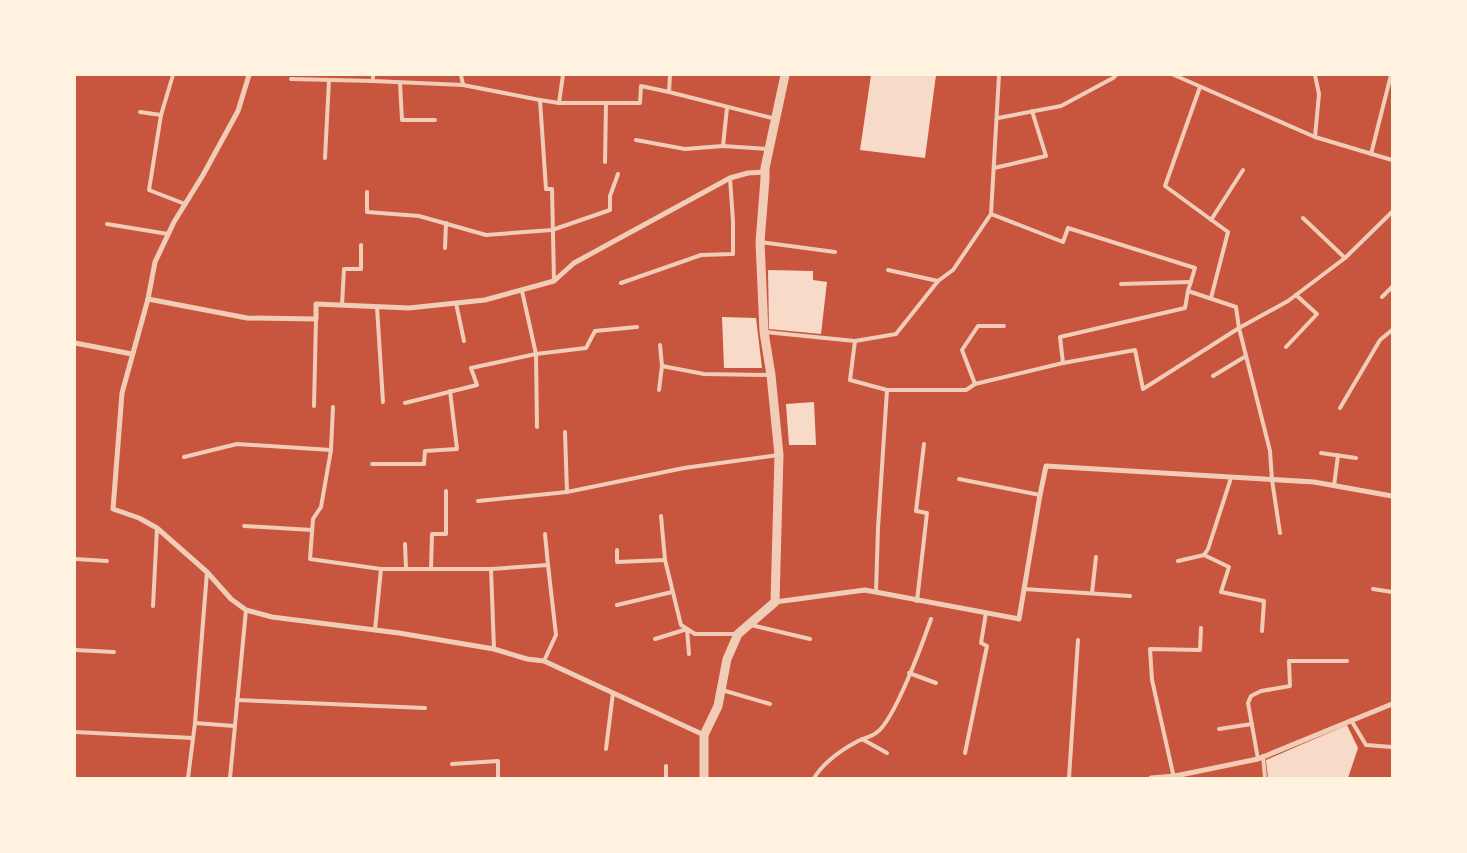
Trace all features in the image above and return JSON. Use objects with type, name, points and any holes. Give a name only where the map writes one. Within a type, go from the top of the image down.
[{"type":"street","points":[[249,75],[238,111],[168,234],[156,262],[148,299],[122,393],[113,509],[138,518],[157,528],[207,572],[231,600],[246,610],[272,617],[494,648],[528,659],[544,661],[704,736]]},
{"type":"street","points":[[775,602],[779,454],[771,375],[764,332],[760,242],[765,168],[785,75]]},
{"type":"street","points":[[148,299],[247,318],[316,319],[316,304],[408,308],[486,300],[554,281],[574,263],[730,178],[748,173],[765,172]]},
{"type":"street","points":[[75,343],[132,354]]},
{"type":"street","points":[[704,778],[704,736],[718,706],[720,689],[728,659],[738,634],[775,602],[865,590],[1019,619],[1046,466],[1314,482],[1392,496]]},
{"type":"street","points":[[1151,778],[1174,777],[1260,757],[1392,704]]},
{"type":"lane","points":[[173,75],[161,115],[149,190],[185,204]]},
{"type":"lane","points":[[373,75],[373,81]]},
{"type":"lane","points":[[462,75],[463,85]]},
{"type":"lane","points":[[559,103],[563,75]]},
{"type":"lane","points":[[669,92],[670,75]]},
{"type":"lane","points":[[764,332],[854,341],[896,334],[938,281],[953,270],[991,214],[999,75]]},
{"type":"lane","points":[[998,118],[1061,106],[1116,75]]},
{"type":"lane","points":[[1174,75],[1314,137],[1392,160]]},
{"type":"lane","points":[[1314,137],[1318,94],[1316,75]]},
{"type":"lane","points":[[1371,154],[1391,75]]},
{"type":"lane","points":[[291,79],[463,85],[559,103],[640,103],[641,86],[776,119]]},
{"type":"lane","points":[[324,158],[329,80]]},
{"type":"lane","points":[[400,83],[402,120],[435,120]]},
{"type":"lane","points":[[1200,87],[1165,186],[1228,232],[1211,298]]},
{"type":"lane","points":[[540,100],[546,189],[552,189],[554,281]]},
{"type":"lane","points":[[605,162],[606,103]]},
{"type":"lane","points":[[723,146],[728,108]]},
{"type":"lane","points":[[994,168],[1046,156],[1032,111]]},
{"type":"lane","points":[[140,112],[161,115]]},
{"type":"lane","points":[[636,140],[685,149],[723,146],[769,149]]},
{"type":"lane","points":[[1211,220],[1243,170]]},
{"type":"lane","points":[[367,192],[367,212],[419,216],[486,235],[552,230],[610,210],[610,196],[618,174]]},
{"type":"lane","points":[[621,283],[701,255],[733,254],[730,178]]},
{"type":"lane","points":[[854,341],[850,380],[887,390],[966,390],[975,384],[1063,363],[1135,350],[1142,389],[1239,328],[1288,301],[1345,258],[1392,212]]},
{"type":"lane","points":[[991,214],[1063,242],[1068,228],[1195,268],[1185,308],[1060,337],[1063,363]]},
{"type":"lane","points":[[1303,218],[1345,258]]},
{"type":"lane","points":[[107,224],[168,234]]},
{"type":"lane","points":[[445,248],[446,224]]},
{"type":"lane","points":[[760,242],[835,252]]},
{"type":"lane","points":[[342,305],[344,269],[361,269],[361,245]]},
{"type":"lane","points":[[888,270],[938,281]]},
{"type":"lane","points":[[1121,284],[1191,282]]},
{"type":"lane","points":[[1382,297],[1392,287]]},
{"type":"lane","points":[[522,291],[536,354],[537,427]]},
{"type":"lane","points":[[1188,291],[1236,306],[1239,328],[1270,451],[1272,480],[1280,533]]},
{"type":"lane","points":[[1286,346],[1317,314],[1296,295]]},
{"type":"lane","points":[[456,303],[464,341]]},
{"type":"lane","points":[[377,306],[383,402]]},
{"type":"lane","points":[[314,406],[316,319]]},
{"type":"lane","points":[[975,384],[962,350],[978,326],[1004,326]]},
{"type":"lane","points":[[405,403],[477,385],[471,368],[536,354],[586,348],[595,332],[637,327]]},
{"type":"lane","points":[[1340,408],[1380,340],[1392,330]]},
{"type":"lane","points":[[659,390],[662,366],[660,345]]},
{"type":"lane","points":[[1213,376],[1246,356]]},
{"type":"lane","points":[[662,366],[704,374],[771,375]]},
{"type":"lane","points":[[876,592],[887,390]]},
{"type":"lane","points":[[372,464],[424,464],[425,451],[457,449],[450,391]]},
{"type":"lane","points":[[333,407],[331,450],[321,507],[313,519],[310,559],[380,568],[491,568],[548,565]]},
{"type":"lane","points":[[565,432],[567,492]]},
{"type":"lane","points":[[184,457],[236,444],[331,450]]},
{"type":"lane","points":[[917,601],[927,513],[916,511],[924,444]]},
{"type":"lane","points":[[1322,453],[1356,458]]},
{"type":"lane","points":[[478,501],[567,492],[684,468],[779,454]]},
{"type":"lane","points":[[1334,486],[1338,455]]},
{"type":"lane","points":[[1204,555],[1208,549],[1230,478]]},
{"type":"lane","points":[[959,479],[1040,495]]},
{"type":"lane","points":[[431,568],[432,534],[446,534],[446,491]]},
{"type":"lane","points":[[661,516],[665,560],[681,625],[695,634],[738,634]]},
{"type":"lane","points":[[244,526],[312,530]]},
{"type":"lane","points":[[153,606],[157,528]]},
{"type":"lane","points":[[544,661],[556,635],[545,534]]},
{"type":"lane","points":[[405,544],[406,568]]},
{"type":"lane","points":[[617,550],[617,562],[665,560]]},
{"type":"lane","points":[[1178,561],[1204,555],[1229,567],[1221,592],[1264,601],[1262,631]]},
{"type":"lane","points":[[1092,593],[1096,557]]},
{"type":"lane","points":[[75,559],[107,561]]},
{"type":"lane","points":[[375,630],[380,568]]},
{"type":"lane","points":[[491,568],[494,648]]},
{"type":"lane","points":[[188,778],[195,723],[207,572]]},
{"type":"lane","points":[[1024,589],[1130,596]]},
{"type":"lane","points":[[1373,589],[1392,592]]},
{"type":"lane","points":[[617,605],[672,592]]},
{"type":"lane","points":[[230,778],[246,610]]},
{"type":"lane","points":[[965,753],[987,646],[981,643],[986,613]]},
{"type":"lane","points":[[814,778],[819,770],[840,752],[876,733],[887,722],[920,649],[931,619]]},
{"type":"lane","points":[[748,625],[810,639]]},
{"type":"lane","points":[[1174,777],[1152,680],[1150,649],[1200,650],[1201,628]]},
{"type":"lane","points":[[655,639],[687,629]]},
{"type":"lane","points":[[687,629],[689,654]]},
{"type":"lane","points":[[1069,778],[1078,640]]},
{"type":"lane","points":[[75,650],[114,652]]},
{"type":"lane","points":[[1265,778],[1248,703],[1251,696],[1261,691],[1290,686],[1289,661],[1347,661]]},
{"type":"lane","points":[[909,673],[936,682]]},
{"type":"lane","points":[[720,689],[770,704]]},
{"type":"lane","points":[[606,749],[613,693]]},
{"type":"lane","points":[[237,700],[425,708]]},
{"type":"lane","points":[[1351,720],[1366,745],[1392,747]]},
{"type":"lane","points":[[195,723],[234,726]]},
{"type":"lane","points":[[1220,729],[1252,724]]},
{"type":"lane","points":[[75,732],[193,738]]},
{"type":"lane","points":[[862,739],[886,753]]},
{"type":"lane","points":[[452,764],[498,761],[498,778]]},
{"type":"lane","points":[[666,766],[666,778]]},
{"type":"building","points":[[871,75],[936,75],[925,158],[860,150]]},
{"type":"building","points":[[768,270],[813,271],[813,280],[827,282],[821,334],[769,329]]},
{"type":"building","points":[[722,317],[756,318],[762,368],[724,368]]},
{"type":"building","points":[[814,402],[816,445],[789,445],[786,404]]},
{"type":"building","points":[[1347,725],[1358,748],[1348,778],[1268,778],[1266,760]]}]
